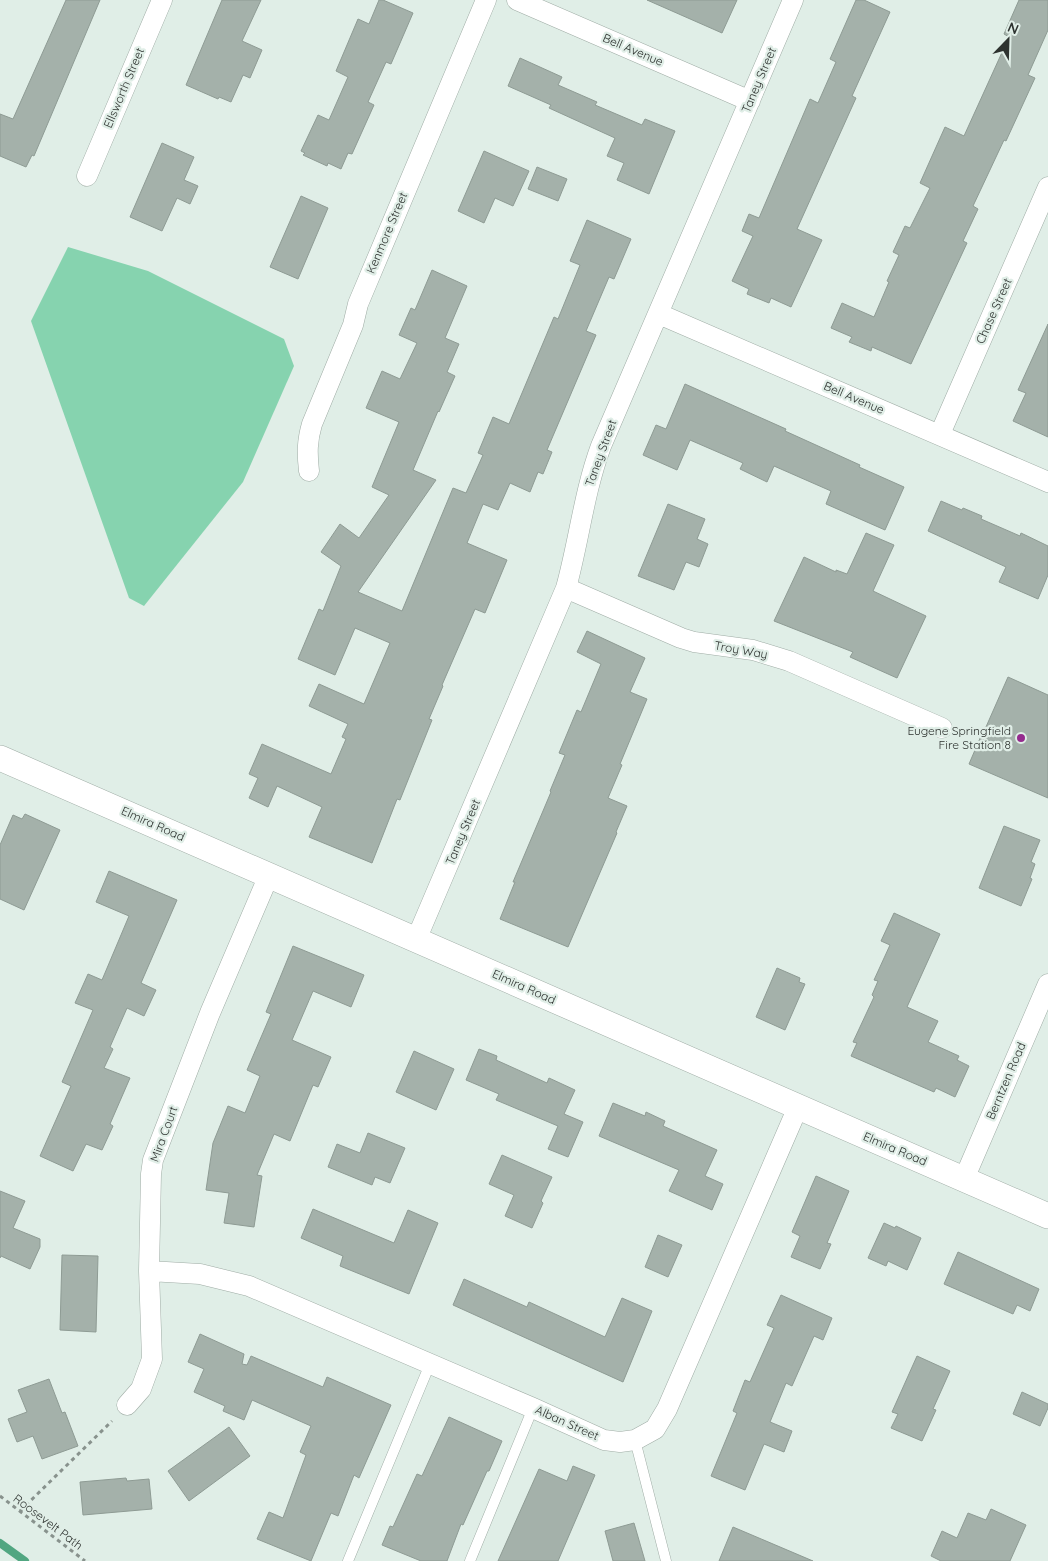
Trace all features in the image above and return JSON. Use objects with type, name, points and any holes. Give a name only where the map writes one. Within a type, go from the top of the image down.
[{"type":"street","name":"Ellsworth Street","points":[[87,176],[162,0]]},
{"type":"street","name":"Kenmore Street","points":[[310,471],[307,453],[312,424],[353,325],[358,304],[486,0]]},
{"type":"street","name":"Bell Avenue","points":[[517,0],[750,101]]},
{"type":"street","name":"Taney Street","points":[[416,940],[566,588],[577,547],[588,487],[594,466],[793,0]]},
{"type":"street","name":"Chase Street","points":[[940,434],[1048,187]]},
{"type":"street","name":"Bell Avenue","points":[[659,314],[1048,482]]},
{"type":"street","name":"Troy Way","points":[[566,588],[680,638],[694,642],[753,650],[789,660],[942,728]]},
{"type":"street","name":"Elmira Road","points":[[0,758],[1048,1216]]},
{"type":"street","name":"Mira Court","points":[[127,1405],[141,1389],[152,1359],[149,1271],[151,1174],[157,1148],[210,1013],[268,875]]},
{"type":"street","name":"Berntzen Road","points":[[964,1179],[1048,984]]},
{"type":"street","name":"Alban Street","points":[[149,1271],[200,1274],[249,1286],[604,1440],[620,1442],[635,1440],[655,1429],[667,1409],[798,1107]]},
{"type":"lane","points":[[348,1561],[430,1364]]},
{"type":"lane","points":[[470,1561],[533,1408]]},
{"type":"lane","points":[[635,1440],[666,1561]]},
{"type":"path","points":[[20,1511],[127,1405]]},
{"type":"path","name":"Roosevelt Path","points":[[0,1496],[85,1561]]},
{"type":"green space","points":[[68,247],[148,271],[284,339],[294,366],[243,482],[144,606],[129,598],[31,321]]},
{"type":"building","points":[[66,0],[100,0],[34,156],[32,155],[26,167],[0,156],[0,114],[13,119]]},
{"type":"building","points":[[222,0],[261,0],[242,41],[262,50],[250,78],[243,75],[231,102],[219,97],[218,99],[186,85]]},
{"type":"building","points":[[379,0],[413,13],[391,64],[386,62],[368,102],[374,105],[352,154],[348,153],[341,169],[328,163],[327,166],[303,155],[305,153],[301,151],[318,115],[329,120],[348,77],[336,71],[358,19],[369,24]]},
{"type":"building","points":[[647,0],[737,0],[722,33]]},
{"type":"building","points":[[856,0],[864,0],[890,12],[852,96],[856,98],[797,229],[822,240],[791,307],[771,298],[769,303],[747,294],[749,289],[732,281],[753,236],[742,231],[749,214],[759,218],[810,99],[818,103],[836,62],[830,59]]},
{"type":"building","points":[[1019,0],[1048,0],[1048,30],[1028,75],[1035,78],[973,206],[978,209],[963,241],[967,243],[911,364],[872,347],[871,351],[849,342],[852,337],[831,328],[842,303],[874,317],[899,255],[893,252],[905,226],[910,228],[930,188],[920,183],[945,127],[964,136],[1009,37],[1004,34]]},
{"type":"building","points":[[520,58],[562,77],[558,85],[597,102],[595,105],[642,125],[645,119],[675,131],[649,194],[617,180],[624,163],[607,156],[615,138],[549,108],[551,105],[508,86]]},
{"type":"building","points":[[162,143],[194,157],[184,180],[198,186],[190,204],[177,198],[162,231],[130,217]]},
{"type":"building","points":[[484,151],[529,171],[513,206],[495,198],[484,223],[458,211]]},
{"type":"building","points":[[537,167],[567,179],[558,201],[528,189]]},
{"type":"building","points":[[301,196],[328,208],[298,279],[270,267]]},
{"type":"building","points":[[587,220],[631,239],[614,279],[609,277],[586,331],[596,335],[547,450],[552,452],[543,474],[538,472],[530,492],[510,483],[498,510],[483,504],[467,543],[507,560],[485,613],[475,609],[442,685],[429,719],[432,720],[400,800],[397,799],[372,863],[309,837],[322,807],[277,786],[268,807],[249,798],[258,778],[249,774],[262,744],[331,774],[346,739],[342,737],[348,724],[309,706],[319,684],[364,704],[390,643],[355,628],[335,675],[298,659],[319,609],[323,611],[341,566],[321,552],[340,524],[359,538],[389,495],[372,487],[399,422],[366,408],[382,371],[400,379],[417,343],[399,335],[411,308],[415,310],[432,270],[467,286],[445,338],[459,344],[447,372],[455,376],[413,470],[436,480],[358,592],[402,611],[453,488],[466,493],[483,455],[478,453],[493,417],[509,424],[554,317],[558,319],[580,265],[570,261]]},
{"type":"building","points":[[1048,324],[1048,437],[1013,421],[1026,393],[1018,390]]},
{"type":"building","points":[[685,384],[786,429],[785,431],[904,487],[885,530],[826,504],[831,491],[774,466],[767,482],[740,469],[743,463],[690,440],[677,470],[643,455],[656,425],[666,429]]},
{"type":"building","points":[[941,501],[962,510],[963,508],[982,516],[981,519],[1020,536],[1021,533],[1048,546],[1048,575],[1038,599],[999,582],[1006,567],[928,531]]},
{"type":"building","points":[[668,504],[705,519],[697,539],[708,544],[699,567],[686,562],[674,590],[638,576]]},
{"type":"building","points":[[866,533],[894,545],[873,591],[926,616],[897,678],[850,657],[853,652],[774,621],[804,557],[836,572],[836,570],[847,574]]},
{"type":"building","points":[[587,631],[645,658],[630,692],[647,699],[608,798],[627,806],[568,947],[500,919],[515,882],[513,882],[565,755],[559,753],[577,710],[581,712],[601,664],[577,652]]},
{"type":"building","name":"Eugene Springfield Fire Station 8","points":[[1008,677],[1048,695],[1048,798],[969,764]]},
{"type":"building","points":[[25,814],[60,830],[24,910],[0,899],[0,845],[13,815],[22,819]]},
{"type":"building","points":[[1004,826],[1040,840],[1031,862],[1035,864],[1030,878],[1032,879],[1021,906],[979,888]]},
{"type":"building","points":[[109,871],[177,900],[141,983],[156,990],[144,1016],[127,1008],[110,1047],[113,1049],[104,1068],[130,1078],[110,1124],[113,1126],[102,1150],[86,1144],[73,1171],[40,1156],[71,1086],[62,1082],[93,1010],[75,1003],[88,974],[102,980],[129,916],[96,902]]},
{"type":"building","points":[[894,913],[940,934],[907,1007],[938,1021],[928,1042],[959,1056],[957,1060],[969,1066],[955,1097],[936,1088],[934,1092],[851,1056],[857,1043],[853,1042],[874,997],[872,995],[878,981],[874,980],[890,945],[881,941]]},
{"type":"building","points":[[293,946],[364,975],[351,1007],[313,991],[292,1040],[331,1057],[318,1087],[313,1085],[290,1141],[274,1134],[257,1175],[262,1176],[254,1227],[224,1223],[229,1193],[206,1190],[213,1143],[228,1106],[245,1113],[260,1076],[247,1070],[271,1014],[266,1012]]},
{"type":"building","points":[[777,968],[800,978],[799,982],[805,984],[785,1030],[756,1017]]},
{"type":"building","points":[[479,1049],[497,1056],[496,1060],[547,1083],[549,1078],[575,1090],[564,1114],[583,1122],[568,1157],[548,1149],[558,1126],[496,1100],[499,1094],[466,1080]]},
{"type":"building","points":[[414,1051],[454,1069],[436,1110],[396,1092]]},
{"type":"building","points":[[613,1103],[645,1116],[646,1112],[665,1121],[663,1126],[717,1150],[705,1176],[723,1184],[712,1210],[669,1191],[679,1170],[599,1136]]},
{"type":"building","points":[[368,1133],[405,1148],[390,1183],[375,1177],[372,1185],[328,1167],[337,1144],[360,1153]]},
{"type":"building","points":[[502,1155],[552,1177],[532,1228],[505,1216],[514,1195],[489,1184]]},
{"type":"building","points":[[816,1176],[849,1191],[827,1243],[831,1244],[820,1269],[791,1257],[800,1236],[792,1232]]},
{"type":"building","points":[[0,1191],[25,1201],[13,1228],[40,1239],[40,1247],[30,1269],[1,1256],[0,1258]]},
{"type":"building","points":[[313,1209],[394,1243],[408,1210],[438,1223],[409,1294],[340,1266],[343,1256],[301,1238]]},
{"type":"building","points":[[884,1223],[895,1228],[896,1226],[921,1238],[907,1270],[888,1261],[886,1266],[868,1258]]},
{"type":"building","points":[[658,1235],[682,1245],[668,1277],[645,1267]]},
{"type":"building","points":[[958,1252],[1039,1289],[1030,1311],[1017,1305],[1013,1314],[944,1284]]},
{"type":"building","points":[[62,1255],[98,1256],[96,1332],[60,1330]]},
{"type":"building","points":[[464,1279],[527,1307],[529,1302],[605,1337],[622,1298],[652,1311],[623,1382],[453,1305]]},
{"type":"building","points":[[781,1295],[832,1318],[823,1340],[814,1336],[792,1386],[786,1383],[770,1422],[792,1431],[784,1452],[764,1444],[745,1490],[711,1476],[737,1413],[733,1411],[745,1380],[750,1382],[774,1328],[767,1325]]},
{"type":"building","points":[[200,1334],[244,1354],[242,1364],[247,1365],[251,1356],[323,1387],[327,1377],[391,1405],[359,1478],[354,1475],[338,1516],[331,1513],[311,1561],[257,1539],[269,1512],[283,1518],[306,1455],[300,1452],[311,1426],[252,1400],[244,1420],[223,1411],[225,1406],[194,1392],[204,1369],[188,1362]]},
{"type":"building","points":[[917,1356],[950,1371],[933,1409],[936,1410],[922,1441],[891,1428],[898,1414],[892,1412]]},
{"type":"building","points":[[49,1379],[62,1413],[65,1412],[78,1446],[42,1459],[33,1436],[17,1442],[8,1419],[27,1412],[18,1390]]},
{"type":"building","points":[[1022,1392],[1048,1404],[1040,1426],[1013,1414]]},
{"type":"building","points":[[449,1417],[502,1441],[463,1525],[461,1524],[447,1561],[421,1561],[382,1545],[390,1526],[393,1527],[417,1474],[422,1476]]},
{"type":"building","points":[[229,1427],[250,1456],[189,1501],[168,1471]]},
{"type":"building","points":[[573,1466],[595,1475],[558,1561],[498,1561],[539,1469],[567,1481]]},
{"type":"building","points":[[126,1478],[127,1481],[149,1479],[152,1509],[83,1515],[80,1482]]},
{"type":"building","points":[[991,1509],[1026,1525],[1010,1561],[941,1561],[931,1556],[942,1531],[957,1538],[968,1513],[986,1520]]},
{"type":"building","points":[[634,1523],[645,1561],[613,1561],[605,1531]]},
{"type":"building","points":[[733,1527],[813,1561],[719,1561]]},
{"type":"waterway","points":[[0,1543],[25,1561]]},
{"type":"place","name":"Eugene Springfield Fire Station 8","points":[[1021,738]]}]
